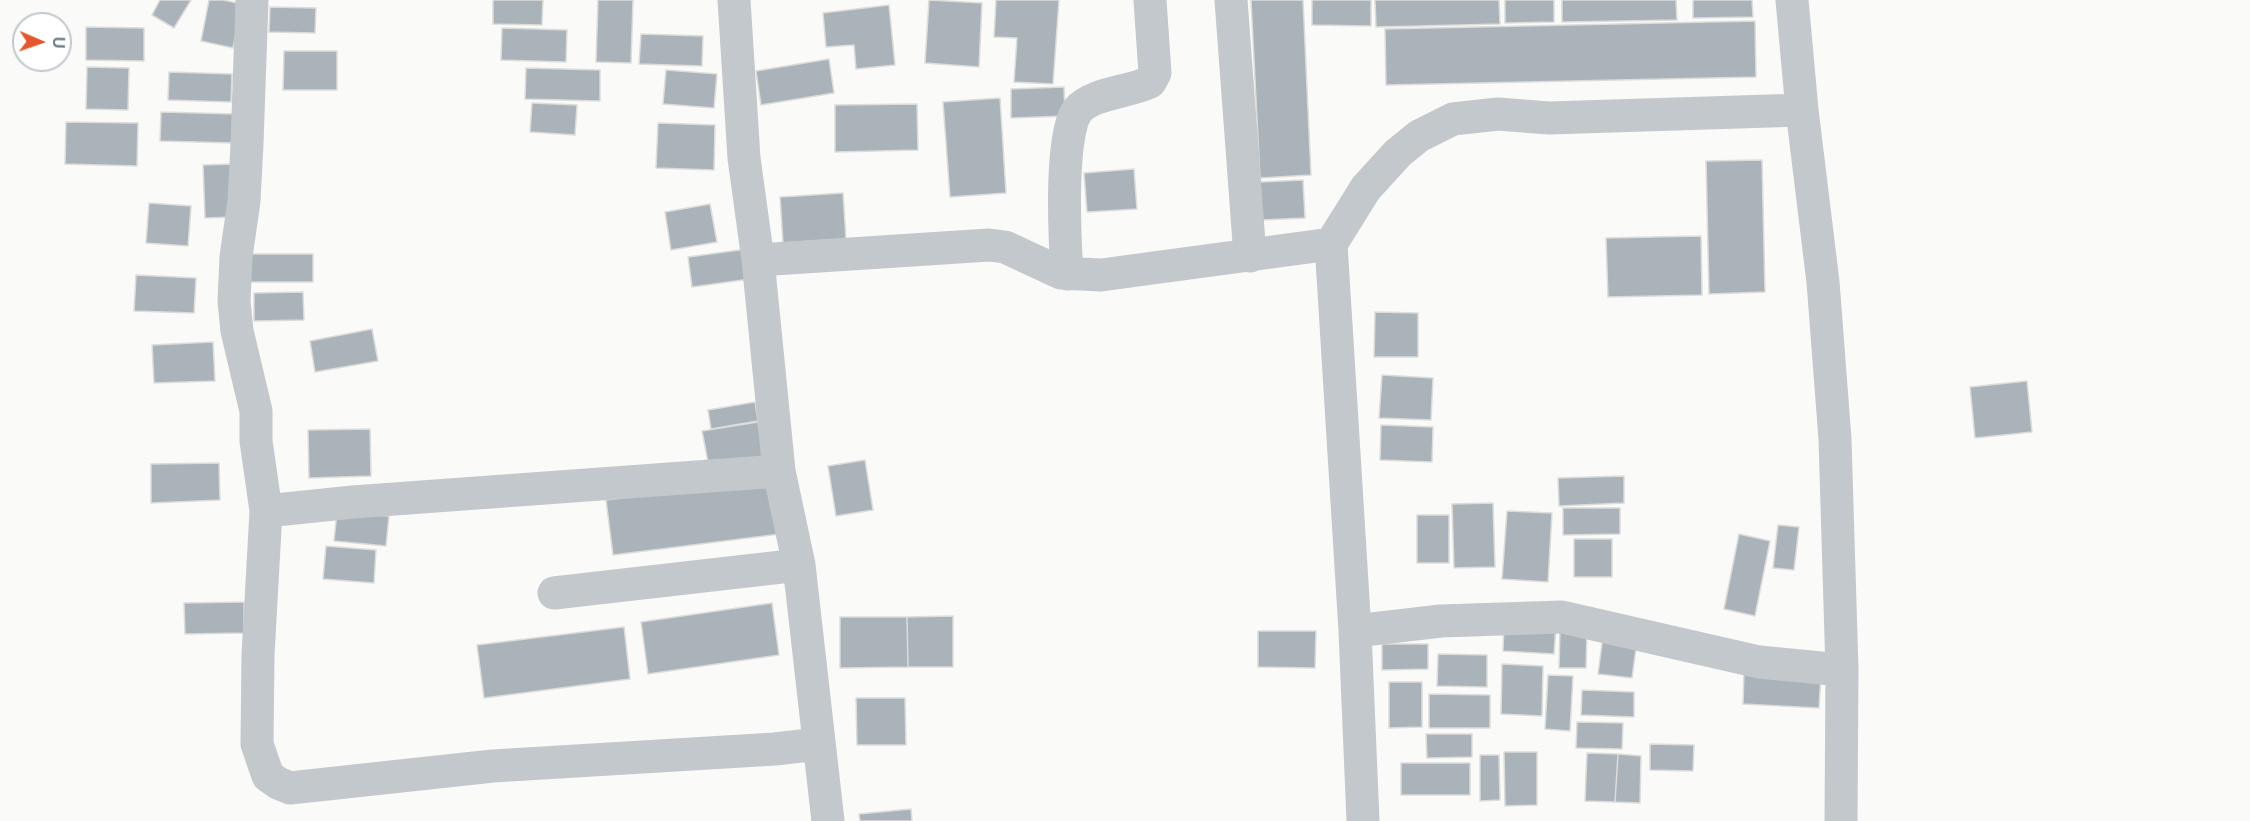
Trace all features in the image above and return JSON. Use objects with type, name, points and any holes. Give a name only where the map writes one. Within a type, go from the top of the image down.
[{"type":"street","points":[[252,0],[247,156],[244,201],[236,257],[234,301],[237,331],[256,411],[256,441],[266,511],[258,655],[257,744],[268,776],[290,788],[493,766],[775,749],[818,744]]},
{"type":"street","points":[[734,0],[744,158],[758,260],[779,471],[799,565],[828,821]]},
{"type":"street","points":[[1067,274],[1065,230],[1068,134],[1078,110],[1095,99],[1150,82],[1155,73],[1150,0]]},
{"type":"street","points":[[1231,0],[1250,256]]},
{"type":"street","points":[[1792,0],[1802,110],[1823,282],[1834,428],[1842,670],[1841,821]]},
{"type":"street","points":[[1363,821],[1355,631],[1331,244],[1366,188],[1398,153],[1419,136],[1453,118],[1498,114],[1549,118],[1802,110]]},
{"type":"street","points":[[758,260],[988,245],[1005,247],[1054,271],[1067,274],[1101,275],[1331,244]]},
{"type":"street","points":[[266,511],[353,502],[779,471]]},
{"type":"street","points":[[554,593],[799,565]]},
{"type":"street","points":[[1355,631],[1441,621],[1562,617],[1759,662],[1842,670]]},
{"type":"building","points":[[160,0],[191,0],[174,28],[152,15]]},
{"type":"building","points":[[209,0],[242,4],[233,48],[201,41]]},
{"type":"building","points":[[493,0],[543,0],[542,25],[493,24]]},
{"type":"building","points":[[598,0],[633,0],[631,63],[596,62]]},
{"type":"building","points":[[929,0],[982,3],[979,67],[925,63]]},
{"type":"building","points":[[996,0],[1059,0],[1053,84],[1014,82],[1017,38],[994,37]]},
{"type":"building","points":[[1251,0],[1303,0],[1311,175],[1260,178]]},
{"type":"building","points":[[1312,0],[1371,0],[1371,26],[1312,25]]},
{"type":"building","points":[[1375,0],[1499,0],[1500,24],[1376,27]]},
{"type":"building","points":[[1505,0],[1554,0],[1554,22],[1505,23]]},
{"type":"building","points":[[1562,0],[1676,0],[1677,20],[1562,22]]},
{"type":"building","points":[[1693,0],[1752,0],[1753,17],[1693,18]]},
{"type":"building","points":[[889,5],[895,65],[856,69],[854,45],[826,47],[823,13]]},
{"type":"building","points":[[270,7],[316,8],[315,33],[269,32]]},
{"type":"building","points":[[1755,21],[1756,77],[1386,85],[1385,29]]},
{"type":"building","points":[[86,27],[144,28],[144,61],[86,60]]},
{"type":"building","points":[[502,28],[567,30],[566,62],[501,60]]},
{"type":"building","points":[[641,34],[703,36],[702,66],[639,64]]},
{"type":"building","points":[[284,51],[337,51],[337,90],[283,90]]},
{"type":"building","points":[[829,59],[834,93],[761,105],[756,71]]},
{"type":"building","points":[[87,67],[129,68],[128,110],[86,109]]},
{"type":"building","points":[[526,68],[600,70],[600,101],[525,99]]},
{"type":"building","points":[[666,70],[717,74],[714,108],[663,104]]},
{"type":"building","points":[[169,72],[232,74],[231,102],[168,100]]},
{"type":"building","points":[[1064,87],[1065,116],[1011,118],[1011,89]]},
{"type":"building","points":[[1000,98],[1006,193],[950,197],[943,102]]},
{"type":"building","points":[[532,103],[577,105],[575,135],[530,132]]},
{"type":"building","points":[[917,104],[918,150],[835,152],[835,105]]},
{"type":"building","points":[[161,112],[235,114],[234,143],[160,141]]},
{"type":"building","points":[[66,122],[138,123],[137,166],[65,164]]},
{"type":"building","points":[[658,123],[715,125],[714,170],[656,168]]},
{"type":"building","points":[[1762,160],[1765,292],[1709,294],[1706,161]]},
{"type":"building","points":[[233,164],[235,217],[205,218],[203,165]]},
{"type":"building","points":[[1134,169],[1137,209],[1087,212],[1084,173]]},
{"type":"building","points":[[1303,180],[1305,218],[1261,220],[1260,182]]},
{"type":"building","points":[[843,193],[846,239],[783,243],[780,197]]},
{"type":"building","points":[[149,203],[191,206],[188,246],[146,243]]},
{"type":"building","points":[[710,204],[717,242],[671,250],[665,212]]},
{"type":"building","points":[[1701,236],[1702,295],[1608,297],[1606,238]]},
{"type":"building","points":[[747,249],[750,279],[692,287],[688,257]]},
{"type":"building","points":[[249,254],[313,254],[313,282],[249,282]]},
{"type":"building","points":[[136,275],[196,278],[194,313],[134,311]]},
{"type":"building","points":[[303,292],[304,320],[254,321],[254,293]]},
{"type":"building","points":[[1375,312],[1418,313],[1418,357],[1374,357]]},
{"type":"building","points":[[372,329],[378,361],[315,372],[310,341]]},
{"type":"building","points":[[213,342],[215,381],[154,383],[152,345]]},
{"type":"building","points":[[1382,375],[1433,378],[1431,420],[1379,418]]},
{"type":"building","points":[[2027,381],[2032,432],[1975,438],[1970,387]]},
{"type":"building","points":[[755,402],[758,421],[711,429],[708,410]]},
{"type":"building","points":[[758,422],[764,458],[709,467],[702,431]]},
{"type":"building","points":[[1381,425],[1433,427],[1432,462],[1380,460]]},
{"type":"building","points":[[370,429],[371,476],[309,478],[308,430]]},
{"type":"building","points":[[865,460],[873,510],[836,516],[828,466]]},
{"type":"building","points":[[219,463],[220,500],[151,503],[151,464]]},
{"type":"building","points":[[1624,476],[1624,503],[1559,506],[1558,478]]},
{"type":"building","points":[[774,479],[780,534],[613,555],[606,500]]},
{"type":"building","points":[[1493,503],[1495,567],[1454,568],[1452,504]]},
{"type":"building","points":[[1563,508],[1620,508],[1620,534],[1563,535]]},
{"type":"building","points":[[1507,511],[1552,513],[1548,582],[1502,579]]},
{"type":"building","points":[[337,512],[389,516],[386,546],[334,541]]},
{"type":"building","points":[[1417,515],[1449,515],[1449,563],[1417,563]]},
{"type":"building","points":[[1778,525],[1799,527],[1794,570],[1773,568]]},
{"type":"building","points":[[1739,534],[1770,541],[1755,616],[1724,609]]},
{"type":"building","points":[[1574,539],[1612,539],[1612,577],[1574,577]]},
{"type":"building","points":[[326,546],[376,550],[374,583],[323,579]]},
{"type":"building","points":[[244,602],[244,633],[185,634],[184,603]]},
{"type":"building","points":[[772,603],[779,655],[648,674],[641,622]]},
{"type":"building","points":[[953,616],[953,667],[908,667],[907,617]]},
{"type":"building","points":[[840,617],[907,617],[908,667],[840,668]]},
{"type":"building","points":[[1504,624],[1556,627],[1554,654],[1503,651]]},
{"type":"building","points":[[624,627],[630,679],[484,698],[477,645]]},
{"type":"building","points":[[1560,628],[1587,629],[1586,668],[1559,668]]},
{"type":"building","points":[[1258,631],[1316,631],[1315,668],[1258,667]]},
{"type":"building","points":[[1603,636],[1637,641],[1632,678],[1598,674]]},
{"type":"building","points":[[1382,644],[1428,644],[1428,669],[1382,670]]},
{"type":"building","points":[[1438,654],[1487,655],[1487,687],[1437,686]]},
{"type":"building","points":[[1502,664],[1543,666],[1542,716],[1501,714]]},
{"type":"building","points":[[1744,671],[1821,675],[1819,708],[1743,704]]},
{"type":"building","points":[[1548,675],[1573,676],[1570,731],[1545,729]]},
{"type":"building","points":[[1389,682],[1422,682],[1422,727],[1389,728]]},
{"type":"building","points":[[1582,690],[1634,692],[1634,717],[1581,715]]},
{"type":"building","points":[[1429,694],[1490,695],[1490,728],[1429,728]]},
{"type":"building","points":[[856,698],[905,698],[906,745],[857,745]]},
{"type":"building","points":[[1577,722],[1623,723],[1622,749],[1576,748]]},
{"type":"building","points":[[1426,734],[1472,734],[1472,757],[1427,758]]},
{"type":"building","points":[[1650,744],[1694,745],[1693,771],[1650,770]]},
{"type":"building","points":[[1504,752],[1537,752],[1537,805],[1505,806]]},
{"type":"building","points":[[1587,753],[1618,754],[1615,802],[1585,801]]},
{"type":"building","points":[[1618,754],[1641,756],[1640,803],[1615,802]]},
{"type":"building","points":[[1480,755],[1499,755],[1500,800],[1480,801]]},
{"type":"building","points":[[1401,763],[1470,763],[1470,795],[1401,795]]},
{"type":"building","points":[[911,809],[912,821],[860,821],[859,814]]}]
